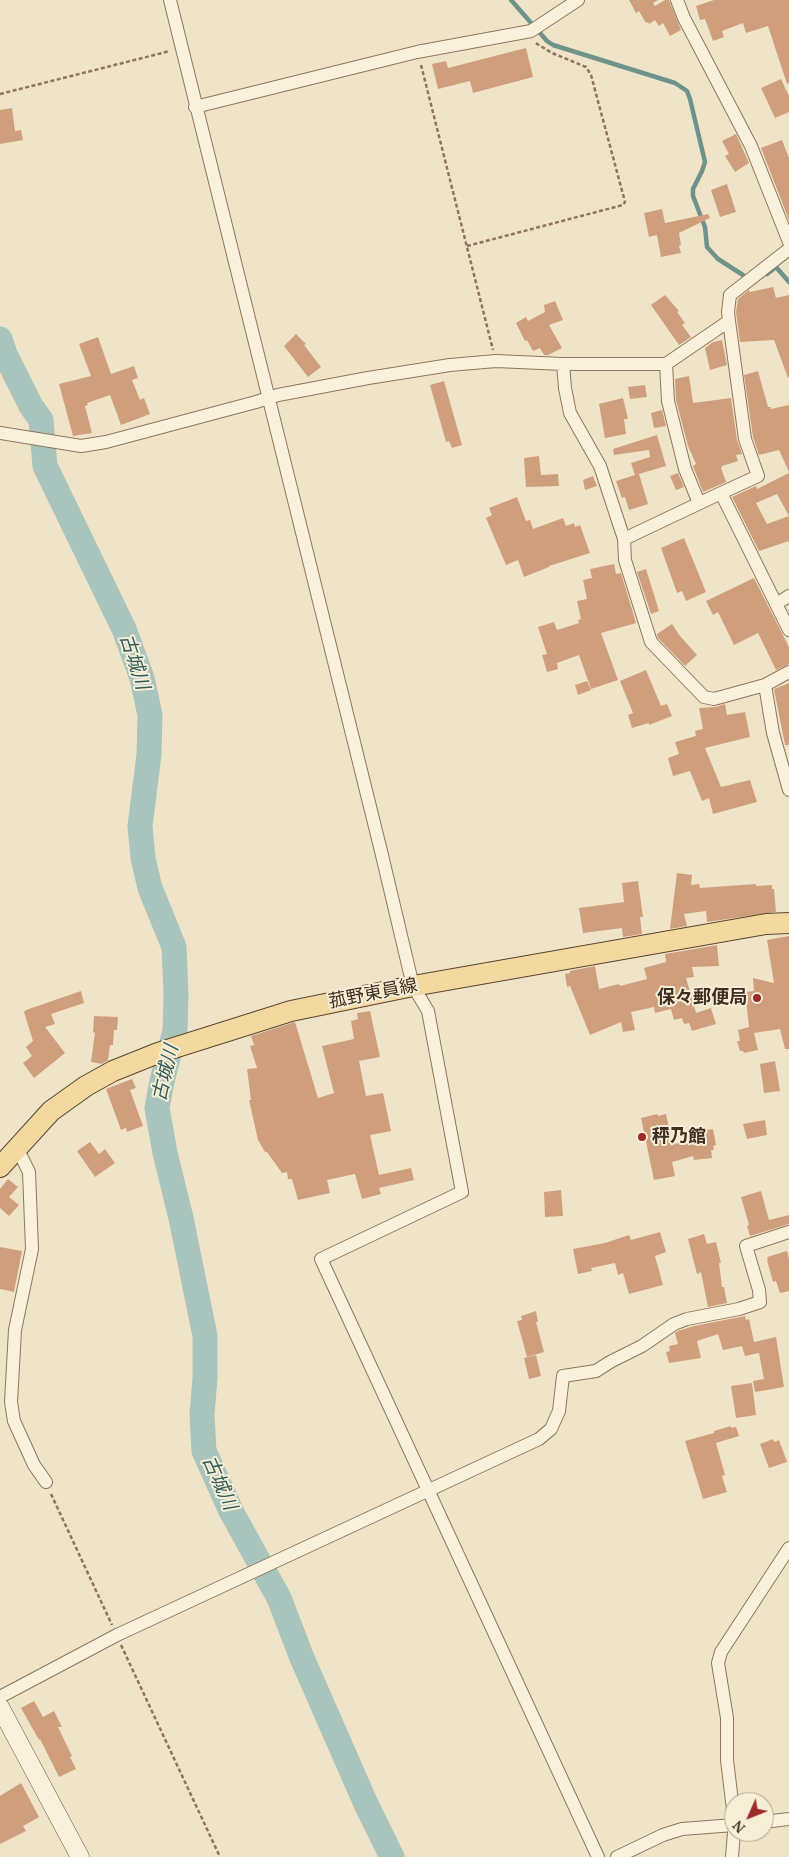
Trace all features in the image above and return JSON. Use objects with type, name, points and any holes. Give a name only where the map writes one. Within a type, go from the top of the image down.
[{"type":"main road","name":"菰野東員線","points":[[0,1167],[51,1111],[86,1086],[113,1071],[158,1053],[291,1011],[413,986],[766,924],[789,923]]},
{"type":"main road","points":[[0,1707],[80,1857]]},
{"type":"street","points":[[170,0],[413,986],[428,1011],[462,1192],[321,1259],[598,1857]]},
{"type":"street","points":[[195,107],[418,52],[532,29],[578,0]]},
{"type":"street","points":[[677,0],[684,18],[751,146],[789,242]]},
{"type":"street","points":[[624,540],[758,476],[746,439],[728,321],[730,294],[789,249]]},
{"type":"street","points":[[0,433],[71,446],[81,446],[106,442],[269,398],[368,378],[450,365],[496,361],[563,364],[666,364],[728,321]]},
{"type":"street","points":[[563,364],[570,413],[600,466],[624,540],[624,560],[651,642],[704,697],[714,699],[765,685],[789,672]]},
{"type":"street","points":[[666,364],[670,409],[685,469],[699,503]]},
{"type":"street","points":[[721,493],[789,630]]},
{"type":"street","points":[[776,604],[789,596]]},
{"type":"street","points":[[765,685],[773,733],[789,790]]},
{"type":"street","points":[[17,1148],[28,1172],[32,1249],[14,1330],[10,1402],[14,1421],[34,1465],[46,1482]]},
{"type":"street","points":[[0,1697],[117,1636],[539,1439],[551,1429],[559,1411],[563,1376],[596,1371],[642,1346],[674,1324],[687,1319],[739,1309],[760,1302],[759,1290],[746,1246],[789,1232]]},
{"type":"street","points":[[730,1792],[726,1760],[727,1718],[718,1663],[721,1652],[789,1548]]},
{"type":"street","points":[[774,1821],[789,1819]]},
{"type":"street","points":[[617,1857],[662,1835],[682,1830],[724,1826]]},
{"type":"street","points":[[732,1857],[733,1842]]},
{"type":"path","points":[[467,246],[622,205],[625,202],[591,75],[586,67],[552,53],[532,41],[532,29]]},
{"type":"path","points":[[0,94],[181,48]]},
{"type":"path","points":[[418,52],[496,361]]},
{"type":"path","points":[[46,1482],[220,1857]]},
{"type":"building","points":[[629,0],[658,0],[653,3],[655,6],[665,0],[669,0],[681,30],[670,36],[663,23],[659,26],[655,20],[649,24],[648,22],[646,23],[639,11],[636,13]]},
{"type":"building","points":[[714,0],[789,0],[789,83],[787,84],[768,26],[746,33],[743,23],[722,31],[724,37],[713,41],[705,19],[700,20],[696,6]]},
{"type":"building","points":[[526,48],[533,77],[473,93],[470,81],[438,89],[432,64],[446,61],[448,68]]},
{"type":"building","points":[[781,79],[789,96],[789,112],[775,118],[761,88]]},
{"type":"building","points":[[12,108],[15,131],[21,130],[23,140],[0,144],[0,110]]},
{"type":"building","points":[[736,134],[749,163],[735,172],[725,156],[729,154],[722,141]]},
{"type":"building","points":[[782,140],[789,158],[789,220],[761,148]]},
{"type":"building","points":[[727,184],[736,212],[720,217],[711,190]]},
{"type":"building","points":[[662,209],[665,223],[708,214],[710,218],[679,233],[681,253],[661,257],[657,235],[649,237],[644,213]]},
{"type":"building","points":[[773,287],[776,298],[789,295],[788,378],[774,340],[740,342],[736,312],[738,299],[749,290],[750,292]]},
{"type":"building","points":[[665,295],[679,311],[677,312],[685,323],[682,325],[691,337],[679,345],[651,305]]},
{"type":"building","points":[[555,301],[563,320],[549,325],[562,348],[544,355],[540,348],[533,351],[527,340],[525,341],[516,323],[526,317],[528,321],[545,312],[544,305]]},
{"type":"building","points":[[296,334],[306,344],[304,345],[321,367],[308,377],[284,346]]},
{"type":"building","points":[[98,337],[111,374],[134,366],[138,378],[132,380],[140,400],[144,398],[150,414],[121,425],[110,395],[87,403],[88,405],[85,406],[92,433],[73,436],[59,384],[91,376],[79,344]]},
{"type":"building","points":[[722,340],[727,365],[710,370],[705,348],[713,342]]},
{"type":"building","points":[[758,371],[768,407],[771,407],[771,409],[789,405],[789,472],[779,450],[759,455],[753,437],[744,375]]},
{"type":"building","points":[[689,376],[693,403],[731,398],[737,440],[742,454],[736,455],[738,461],[722,466],[726,482],[703,492],[693,466],[696,464],[688,446],[676,400],[675,379]]},
{"type":"building","points":[[444,381],[462,445],[452,448],[449,441],[446,442],[430,385]]},
{"type":"building","points":[[645,385],[647,397],[630,399],[628,387]]},
{"type":"building","points":[[623,398],[628,419],[624,419],[626,434],[605,438],[599,404]]},
{"type":"building","points":[[662,410],[666,426],[654,428],[651,413]]},
{"type":"building","points":[[657,435],[666,466],[639,474],[648,504],[629,510],[625,497],[622,498],[616,481],[635,475],[631,463],[650,457],[649,450],[614,455],[613,449]]},
{"type":"building","points":[[539,456],[541,475],[558,474],[559,486],[526,487],[524,458]]},
{"type":"building","points":[[678,473],[684,487],[676,490],[670,476]]},
{"type":"building","points":[[789,473],[789,516],[789,541],[759,551],[732,497],[756,486],[757,489]],"holes":[[[777,494],[789,516],[767,524],[756,503]]]},
{"type":"building","points":[[593,476],[597,486],[585,490],[583,480]]},
{"type":"building","points":[[517,497],[526,521],[530,520],[533,529],[563,518],[566,526],[574,523],[575,527],[580,525],[590,553],[549,566],[524,577],[518,560],[506,565],[486,518],[492,515],[489,508]]},
{"type":"building","points":[[684,538],[706,592],[686,601],[682,591],[677,593],[661,548]]},
{"type":"building","points":[[614,564],[616,574],[621,573],[636,623],[601,633],[618,680],[591,689],[579,655],[557,663],[558,669],[547,672],[542,655],[547,654],[538,627],[554,622],[557,630],[579,623],[578,620],[581,619],[577,601],[587,599],[583,580],[592,578],[590,569]]},
{"type":"building","points":[[646,569],[659,611],[651,614],[637,572]]},
{"type":"building","points":[[754,578],[789,647],[789,664],[776,670],[758,633],[734,645],[718,612],[713,615],[706,601]]},
{"type":"building","points":[[672,624],[697,655],[685,666],[658,638],[657,634]]},
{"type":"building","points":[[646,670],[661,706],[667,704],[672,716],[649,725],[649,723],[632,728],[628,715],[633,713],[620,681]]},
{"type":"building","points":[[587,681],[591,690],[578,695],[575,685]]},
{"type":"building","points":[[789,683],[789,745],[785,745],[774,689]]},
{"type":"building","points":[[725,704],[727,715],[745,712],[750,737],[705,748],[721,787],[750,780],[757,802],[713,814],[709,798],[702,801],[690,771],[673,776],[668,758],[679,754],[675,742],[696,736],[695,731],[703,729],[699,708],[716,707]]},
{"type":"building","points":[[677,873],[692,875],[691,885],[699,884],[700,888],[756,884],[756,886],[772,885],[776,912],[707,922],[706,911],[684,914],[687,926],[670,929]]},
{"type":"building","points":[[638,881],[643,917],[640,917],[642,934],[623,937],[622,928],[583,933],[579,908],[624,902],[622,883]]},
{"type":"building","points":[[789,936],[789,1049],[785,1049],[780,1029],[754,1033],[758,1050],[744,1053],[740,1051],[737,1041],[740,1041],[738,1030],[749,1027],[745,992],[754,991],[753,978],[774,983],[767,940]]},
{"type":"building","points":[[717,945],[719,966],[692,967],[694,977],[686,978],[696,1013],[711,1008],[716,1024],[692,1031],[689,1023],[684,1024],[682,1018],[674,1020],[671,1009],[655,1013],[654,1007],[631,1012],[635,1030],[623,1032],[621,1022],[590,1035],[570,986],[567,987],[565,974],[570,973],[570,971],[595,966],[599,989],[619,984],[620,986],[647,979],[644,968],[666,962],[665,954]]},
{"type":"building","points":[[81,991],[84,1003],[51,1014],[55,1024],[45,1027],[65,1053],[34,1078],[23,1063],[32,1056],[26,1047],[33,1041],[24,1012]]},
{"type":"building","points":[[370,1011],[380,1057],[359,1061],[366,1096],[383,1093],[391,1131],[370,1135],[379,1175],[411,1168],[414,1180],[379,1188],[381,1194],[362,1199],[355,1174],[327,1180],[330,1193],[298,1200],[292,1179],[288,1179],[287,1172],[282,1173],[258,1140],[249,1100],[251,1100],[247,1069],[257,1068],[250,1046],[254,1045],[251,1036],[295,1022],[318,1098],[334,1093],[322,1046],[354,1039],[351,1021],[358,1019],[357,1013]]},
{"type":"building","points":[[94,1016],[118,1017],[117,1030],[114,1030],[113,1045],[110,1045],[108,1060],[102,1064],[91,1062],[95,1032],[93,1033]]},
{"type":"building","points":[[775,1061],[780,1091],[764,1093],[760,1064]]},
{"type":"building","points":[[132,1079],[136,1088],[130,1090],[143,1126],[127,1132],[126,1128],[121,1130],[106,1089]]},
{"type":"building","points":[[657,1114],[658,1116],[666,1114],[672,1144],[698,1141],[697,1131],[713,1129],[716,1145],[713,1146],[714,1150],[711,1150],[712,1158],[694,1160],[693,1156],[672,1162],[675,1176],[654,1180],[641,1118]]},
{"type":"building","points":[[765,1120],[767,1135],[747,1139],[743,1124]]},
{"type":"building","points":[[90,1142],[99,1154],[105,1149],[115,1163],[95,1177],[77,1151]]},
{"type":"building","points":[[8,1179],[18,1187],[9,1197],[19,1205],[9,1216],[0,1208],[0,1189]]},
{"type":"building","points":[[561,1190],[563,1216],[545,1217],[544,1192]]},
{"type":"building","points":[[761,1191],[769,1220],[789,1215],[789,1224],[750,1236],[741,1197]]},
{"type":"building","points":[[660,1232],[666,1252],[655,1256],[663,1285],[629,1294],[623,1273],[618,1275],[615,1263],[591,1268],[592,1271],[578,1274],[573,1249],[605,1243],[629,1235],[631,1240]]},
{"type":"building","points":[[704,1234],[707,1244],[716,1242],[721,1263],[719,1263],[722,1287],[724,1287],[727,1303],[708,1307],[701,1272],[697,1274],[688,1239]]},
{"type":"building","points":[[0,1247],[22,1251],[14,1292],[0,1289]]},
{"type":"building","points":[[787,1251],[789,1259],[789,1291],[780,1293],[776,1281],[773,1282],[767,1257]]},
{"type":"building","points":[[536,1311],[538,1322],[536,1322],[544,1352],[527,1357],[517,1321],[522,1320],[521,1316]]},
{"type":"building","points":[[745,1316],[746,1320],[749,1319],[754,1342],[776,1337],[784,1387],[755,1392],[753,1381],[764,1379],[759,1353],[745,1356],[742,1346],[723,1350],[718,1334],[697,1341],[701,1358],[669,1363],[666,1352],[670,1351],[669,1346],[678,1344],[675,1333],[678,1331]]},
{"type":"building","points":[[536,1355],[541,1376],[529,1379],[524,1358]]},
{"type":"building","points":[[752,1383],[756,1415],[736,1418],[731,1386]]},
{"type":"building","points":[[731,1426],[731,1428],[736,1427],[739,1436],[716,1443],[725,1475],[722,1476],[727,1492],[703,1499],[685,1441]]},
{"type":"building","points":[[773,1439],[774,1442],[779,1440],[787,1462],[769,1468],[760,1444]]},
{"type":"building","points":[[34,1701],[43,1717],[54,1711],[62,1727],[58,1727],[72,1756],[70,1757],[76,1769],[59,1777],[40,1739],[21,1708]]},
{"type":"building","points":[[21,1783],[39,1817],[23,1826],[26,1831],[0,1844],[0,1796]]},
{"type":"waterway","points":[[511,0],[547,41],[553,45],[675,83],[687,91],[705,162],[693,189],[693,196],[705,227],[707,247],[718,259],[748,280]]},
{"type":"waterway","points":[[767,274],[776,267],[789,282]]},
{"type":"waterway","name":"古城川","points":[[0,339],[5,354],[31,406],[41,420],[45,466],[124,629],[142,678],[150,715],[149,755],[140,826],[143,858],[150,888],[174,947],[176,995],[175,1031],[157,1108],[205,1336],[205,1378],[202,1414],[204,1451],[231,1511],[279,1598],[302,1658],[366,1804],[392,1857]]},
{"type":"place","name":"保々郵便局","points":[[757,998]]},
{"type":"place","name":"秤乃館","points":[[642,1137]]}]
